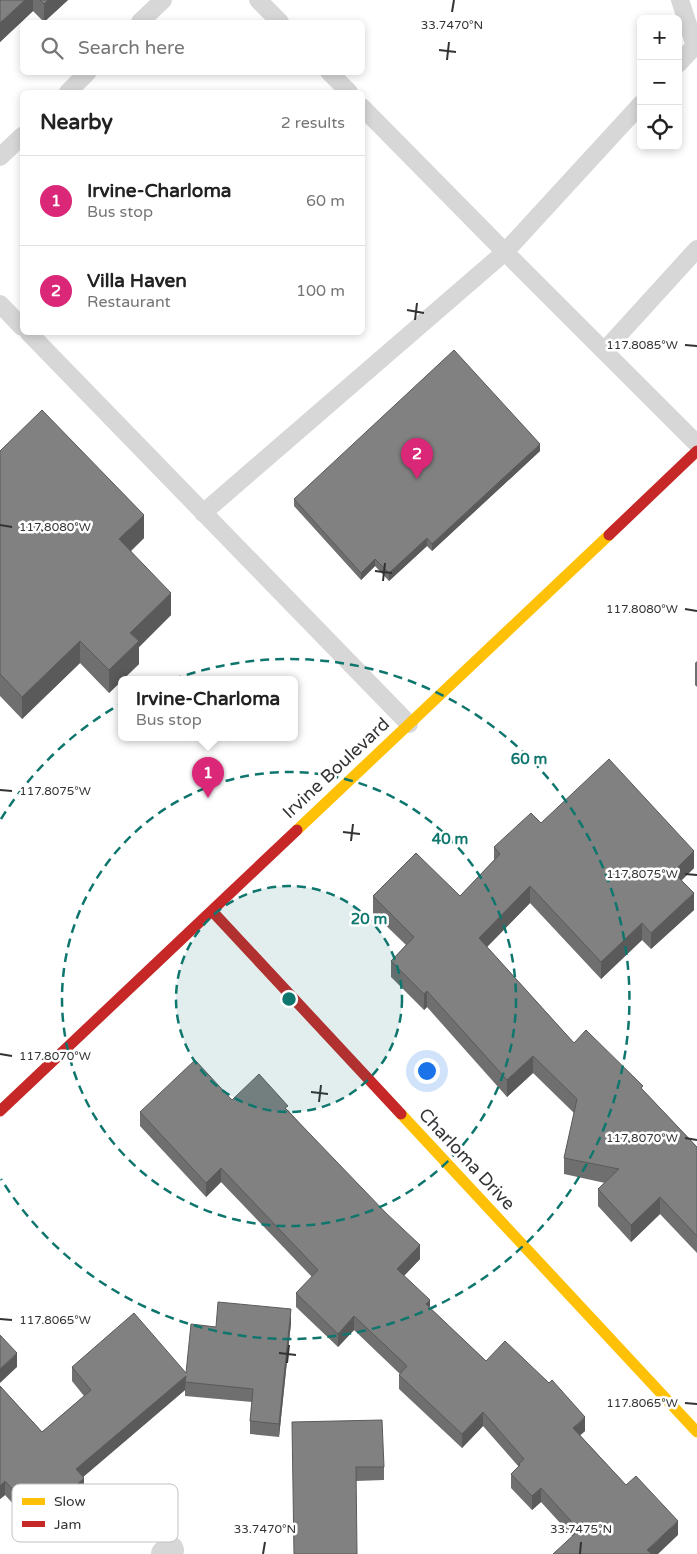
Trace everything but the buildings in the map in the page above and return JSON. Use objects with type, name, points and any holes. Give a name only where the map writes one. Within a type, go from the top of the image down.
[{"type":"main road","name":"Irvine Boulevard","points":[[0,1111],[697,451]]},
{"type":"main road","name":"Charloma Drive","points":[[212,911],[697,1432]]},
{"type":"lane","points":[[142,20],[163,0]]},
{"type":"lane","points":[[258,0],[278,20]]},
{"type":"lane","points":[[680,0],[696,47],[682,60]]},
{"type":"lane","points":[[70,90],[85,75]]},
{"type":"lane","points":[[332,75],[347,90]]},
{"type":"lane","points":[[203,513],[505,252],[640,105]]},
{"type":"lane","points":[[365,110],[697,444]]},
{"type":"lane","points":[[0,158],[20,138]]},
{"type":"lane","points":[[605,350],[697,249]]},
{"type":"lane","points":[[0,304],[20,325]]},
{"type":"lane","points":[[31,335],[409,724]]},
{"type":"traffic: slow","points":[[297,830],[609,535]]},
{"type":"traffic: slow","points":[[401,1114],[697,1432]]},
{"type":"traffic: jam","points":[[609,535],[697,451]]},
{"type":"traffic: jam","points":[[0,1111],[297,830]]},
{"type":"traffic: jam","points":[[212,911],[401,1114]]},
{"type":"place","name":"Villa Haven","points":[[417,479]]},
{"type":"place","name":"Irvine-Charloma","points":[[208,798]]}]
